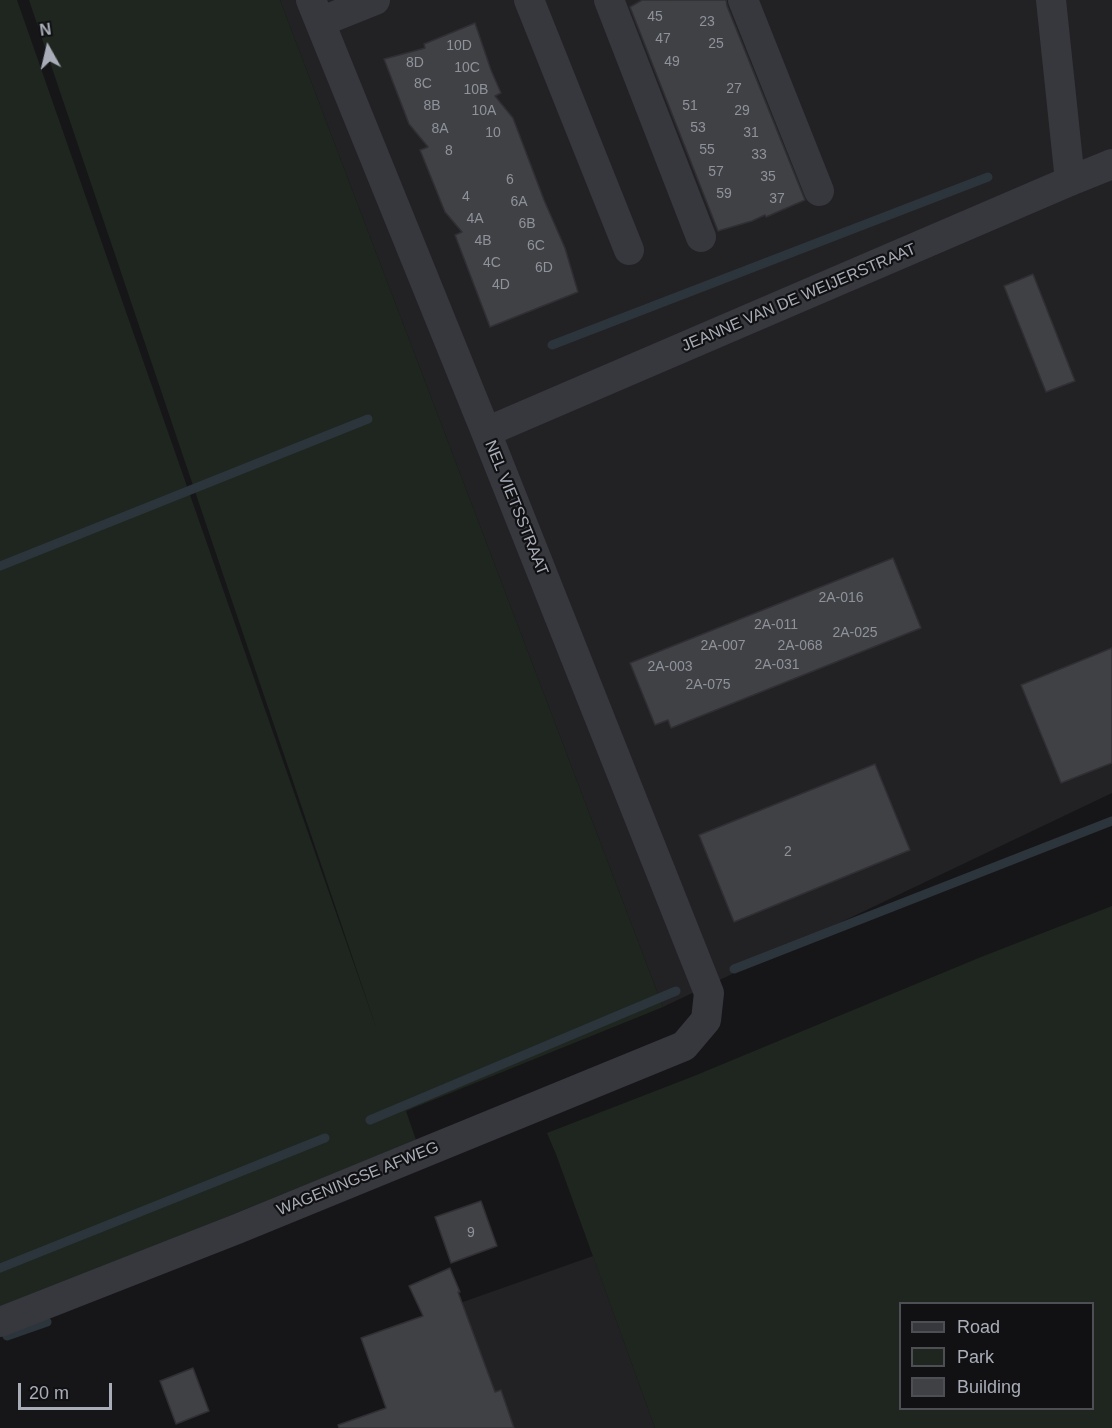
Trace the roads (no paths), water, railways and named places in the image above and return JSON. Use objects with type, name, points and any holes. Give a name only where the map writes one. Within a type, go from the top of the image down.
[{"type":"street","points":[[315,11],[375,0]]},
{"type":"street","points":[[529,0],[629,250]]},
{"type":"street","points":[[609,0],[701,237]]},
{"type":"street","points":[[742,0],[819,191]]},
{"type":"street","points":[[1051,0],[1070,181]]},
{"type":"street","name":"NEL VIETSSTRAAT","points":[[315,11],[486,432],[708,993],[706,1020]]},
{"type":"street","name":"JEANNE VAN DE WEIJERSTRAAT","points":[[486,432],[1112,164]]},
{"type":"street","name":"WAGENINGSE AFWEG","points":[[0,1322],[248,1225],[684,1046],[706,1020]]},
{"type":"waterway","points":[[552,345],[988,177]]},
{"type":"waterway","points":[[0,566],[368,419]]},
{"type":"waterway","points":[[734,969],[1112,821]]},
{"type":"waterway","points":[[370,1120],[676,991]]},
{"type":"waterway","points":[[0,1268],[325,1138]]},
{"type":"waterway","points":[[7,1336],[47,1322]]}]
